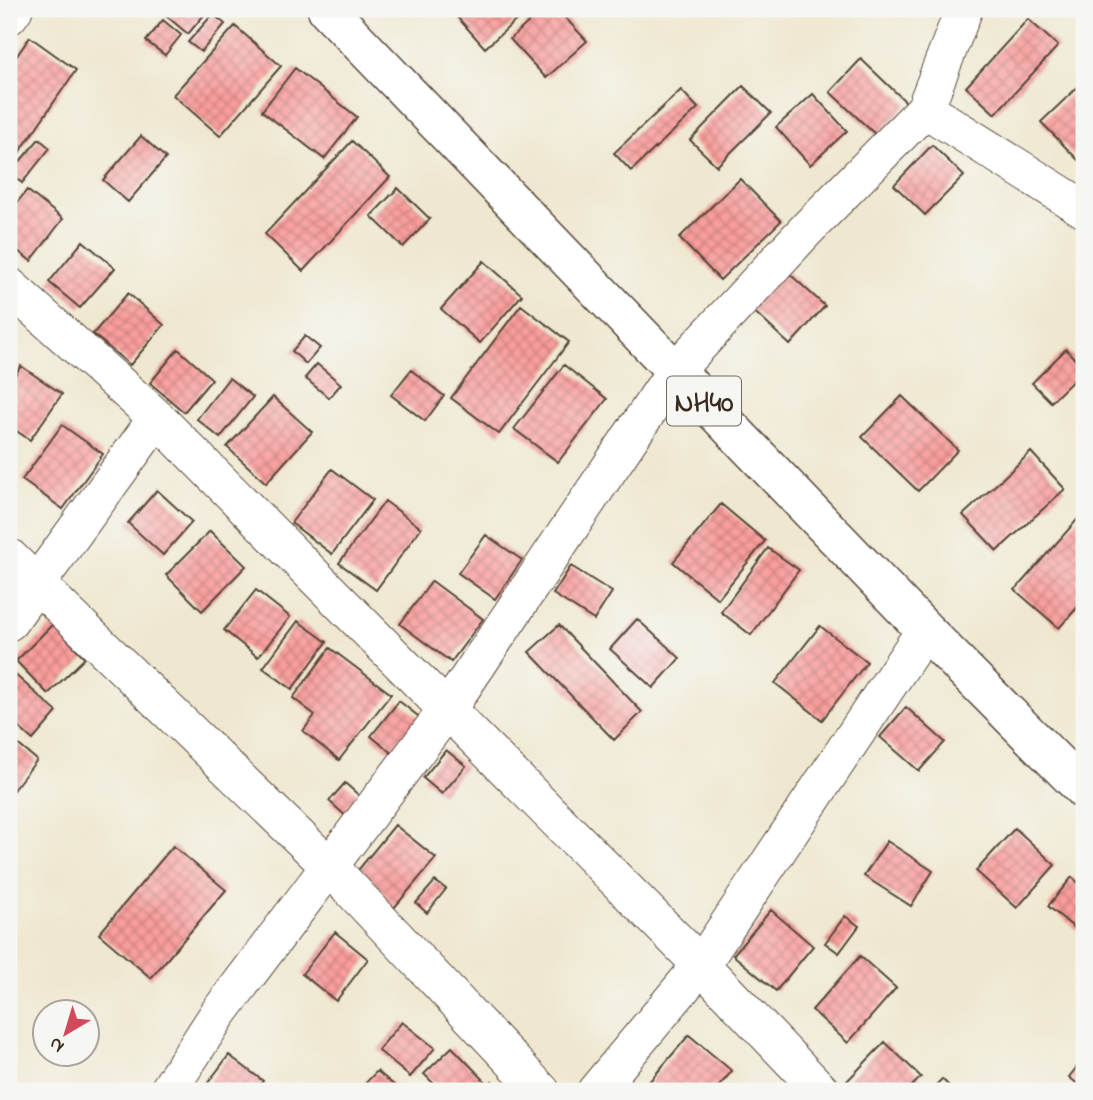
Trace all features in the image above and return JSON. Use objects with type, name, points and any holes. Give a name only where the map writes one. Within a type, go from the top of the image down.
[{"type":"highway","name":"NH40","points":[[328,9],[925,630],[1084,790]]},
{"type":"street","points":[[9,16],[14,9]]},
{"type":"street","points":[[169,1091],[218,1014],[447,710],[675,371],[807,229],[925,109],[964,9]]},
{"type":"street","points":[[925,109],[1084,209]]},
{"type":"street","points":[[9,286],[157,418],[701,965],[821,1091]]},
{"type":"street","points":[[9,622],[157,418]]},
{"type":"street","points":[[9,556],[330,866],[541,1091]]},
{"type":"street","points":[[596,1091],[701,965],[925,630]]},
{"type":"building","points":[[158,9],[209,9],[188,34]]},
{"type":"building","points":[[450,9],[529,9],[485,48]]},
{"type":"building","points":[[543,9],[557,9],[587,41],[546,78],[510,39]]},
{"type":"building","points":[[213,14],[225,24],[201,52],[188,42]]},
{"type":"building","points":[[1028,19],[1058,46],[995,114],[966,87]]},
{"type":"building","points":[[163,20],[181,35],[165,55],[146,41]]},
{"type":"building","points":[[235,26],[281,66],[220,136],[173,95]]},
{"type":"building","points":[[30,37],[76,70],[12,163],[9,161],[9,67]]},
{"type":"building","points":[[861,59],[908,104],[877,136],[830,92]]},
{"type":"building","points":[[295,68],[357,117],[324,159],[262,111]]},
{"type":"building","points":[[1084,81],[1084,160],[1081,163],[1041,122]]},
{"type":"building","points":[[743,86],[771,113],[717,166],[690,140]]},
{"type":"building","points":[[681,90],[698,108],[631,171],[614,153]]},
{"type":"building","points":[[813,94],[847,131],[810,165],[776,127]]},
{"type":"building","points":[[141,136],[166,158],[128,202],[103,180]]},
{"type":"building","points":[[39,139],[50,148],[22,183],[10,173]]},
{"type":"building","points":[[352,141],[390,177],[303,271],[265,234]]},
{"type":"building","points":[[932,145],[964,176],[925,215],[894,185]]},
{"type":"building","points":[[740,179],[781,221],[720,280],[679,238]]},
{"type":"building","points":[[398,188],[430,219],[403,247],[371,216]]},
{"type":"building","points":[[27,190],[63,219],[31,261],[9,244],[9,213]]},
{"type":"building","points":[[83,241],[115,268],[80,308],[49,282]]},
{"type":"building","points":[[484,261],[522,295],[480,343],[441,309]]},
{"type":"building","points":[[781,266],[825,306],[790,345],[746,304]]},
{"type":"building","points":[[128,293],[164,325],[130,365],[93,334]]},
{"type":"building","points":[[521,305],[569,342],[499,434],[451,398]]},
{"type":"building","points":[[305,336],[320,348],[306,364],[292,351]]},
{"type":"building","points":[[178,349],[212,379],[184,412],[150,383]]},
{"type":"building","points":[[1066,349],[1084,370],[1051,402],[1032,383]]},
{"type":"building","points":[[317,364],[341,384],[329,398],[305,378]]},
{"type":"building","points":[[564,365],[607,399],[558,462],[514,429]]},
{"type":"building","points":[[21,366],[62,394],[30,440],[9,426],[9,384]]},
{"type":"building","points":[[411,370],[444,396],[425,421],[391,395]]},
{"type":"building","points":[[229,378],[253,397],[220,438],[197,419]]},
{"type":"building","points":[[902,396],[958,450],[918,491],[862,437]]},
{"type":"building","points":[[273,397],[312,432],[266,483],[227,447]]},
{"type":"building","points":[[62,425],[103,454],[63,509],[22,480]]},
{"type":"building","points":[[1031,452],[1065,489],[997,551],[963,515]]},
{"type":"building","points":[[332,469],[373,500],[332,554],[291,523]]},
{"type":"building","points":[[157,490],[192,522],[163,555],[128,523]]},
{"type":"building","points":[[385,501],[421,528],[376,590],[339,563]]},
{"type":"building","points":[[721,504],[765,541],[718,599],[673,562]]},
{"type":"building","points":[[1083,513],[1084,600],[1059,628],[1015,590]]},
{"type":"building","points":[[210,531],[246,566],[202,611],[166,575]]},
{"type":"building","points":[[486,535],[522,560],[495,599],[458,573]]},
{"type":"building","points":[[768,548],[799,570],[751,635],[721,612]]},
{"type":"building","points":[[571,566],[612,592],[594,620],[553,594]]},
{"type":"building","points":[[432,581],[483,619],[451,662],[400,624]]},
{"type":"building","points":[[256,590],[290,617],[258,657],[224,630]]},
{"type":"building","points":[[637,619],[680,658],[653,688],[610,649]]},
{"type":"building","points":[[298,621],[327,642],[292,689],[263,668]]},
{"type":"building","points":[[53,624],[85,658],[48,694],[16,661]]},
{"type":"building","points":[[559,625],[642,712],[614,740],[529,652]]},
{"type":"building","points":[[820,626],[867,662],[822,720],[775,683]]},
{"type":"building","points":[[330,648],[391,694],[339,760],[303,731],[315,715],[293,698]]},
{"type":"building","points":[[12,672],[57,712],[33,740],[9,719],[9,676]]},
{"type":"building","points":[[399,701],[423,720],[394,755],[371,736]]},
{"type":"building","points":[[906,707],[945,742],[919,771],[880,737]]},
{"type":"building","points":[[9,737],[37,760],[9,795]]},
{"type":"building","points":[[446,750],[466,766],[442,794],[423,778]]},
{"type":"building","points":[[345,783],[363,799],[347,817],[329,801]]},
{"type":"building","points":[[395,825],[436,858],[394,908],[354,875]]},
{"type":"building","points":[[1015,828],[1055,865],[1017,908],[976,871]]},
{"type":"building","points":[[887,841],[933,871],[911,906],[864,876]]},
{"type":"building","points":[[173,846],[226,890],[151,978],[99,934]]},
{"type":"building","points":[[1072,877],[1084,888],[1084,936],[1048,906]]},
{"type":"building","points":[[435,881],[446,889],[427,913],[416,903]]},
{"type":"building","points":[[771,910],[813,946],[776,991],[733,955]]},
{"type":"building","points":[[845,916],[859,926],[839,953],[825,943]]},
{"type":"building","points":[[335,932],[368,959],[336,1001],[302,974]]},
{"type":"building","points":[[860,956],[896,988],[848,1043],[812,1010]]},
{"type":"building","points":[[402,1022],[435,1048],[410,1077],[378,1050]]},
{"type":"building","points":[[689,1035],[732,1071],[715,1091],[659,1091],[649,1082]]},
{"type":"building","points":[[885,1042],[921,1077],[907,1091],[857,1091],[847,1081]]},
{"type":"building","points":[[452,1047],[485,1081],[473,1091],[441,1091],[424,1074]]},
{"type":"building","points":[[229,1055],[263,1081],[255,1091],[202,1091]]},
{"type":"building","points":[[1084,1058],[1084,1089],[1069,1077]]},
{"type":"building","points":[[377,1071],[401,1091],[358,1091]]},
{"type":"building","points":[[942,1079],[954,1091],[930,1091]]},
{"type":"building","points":[[492,1081],[504,1091],[483,1091]]}]
